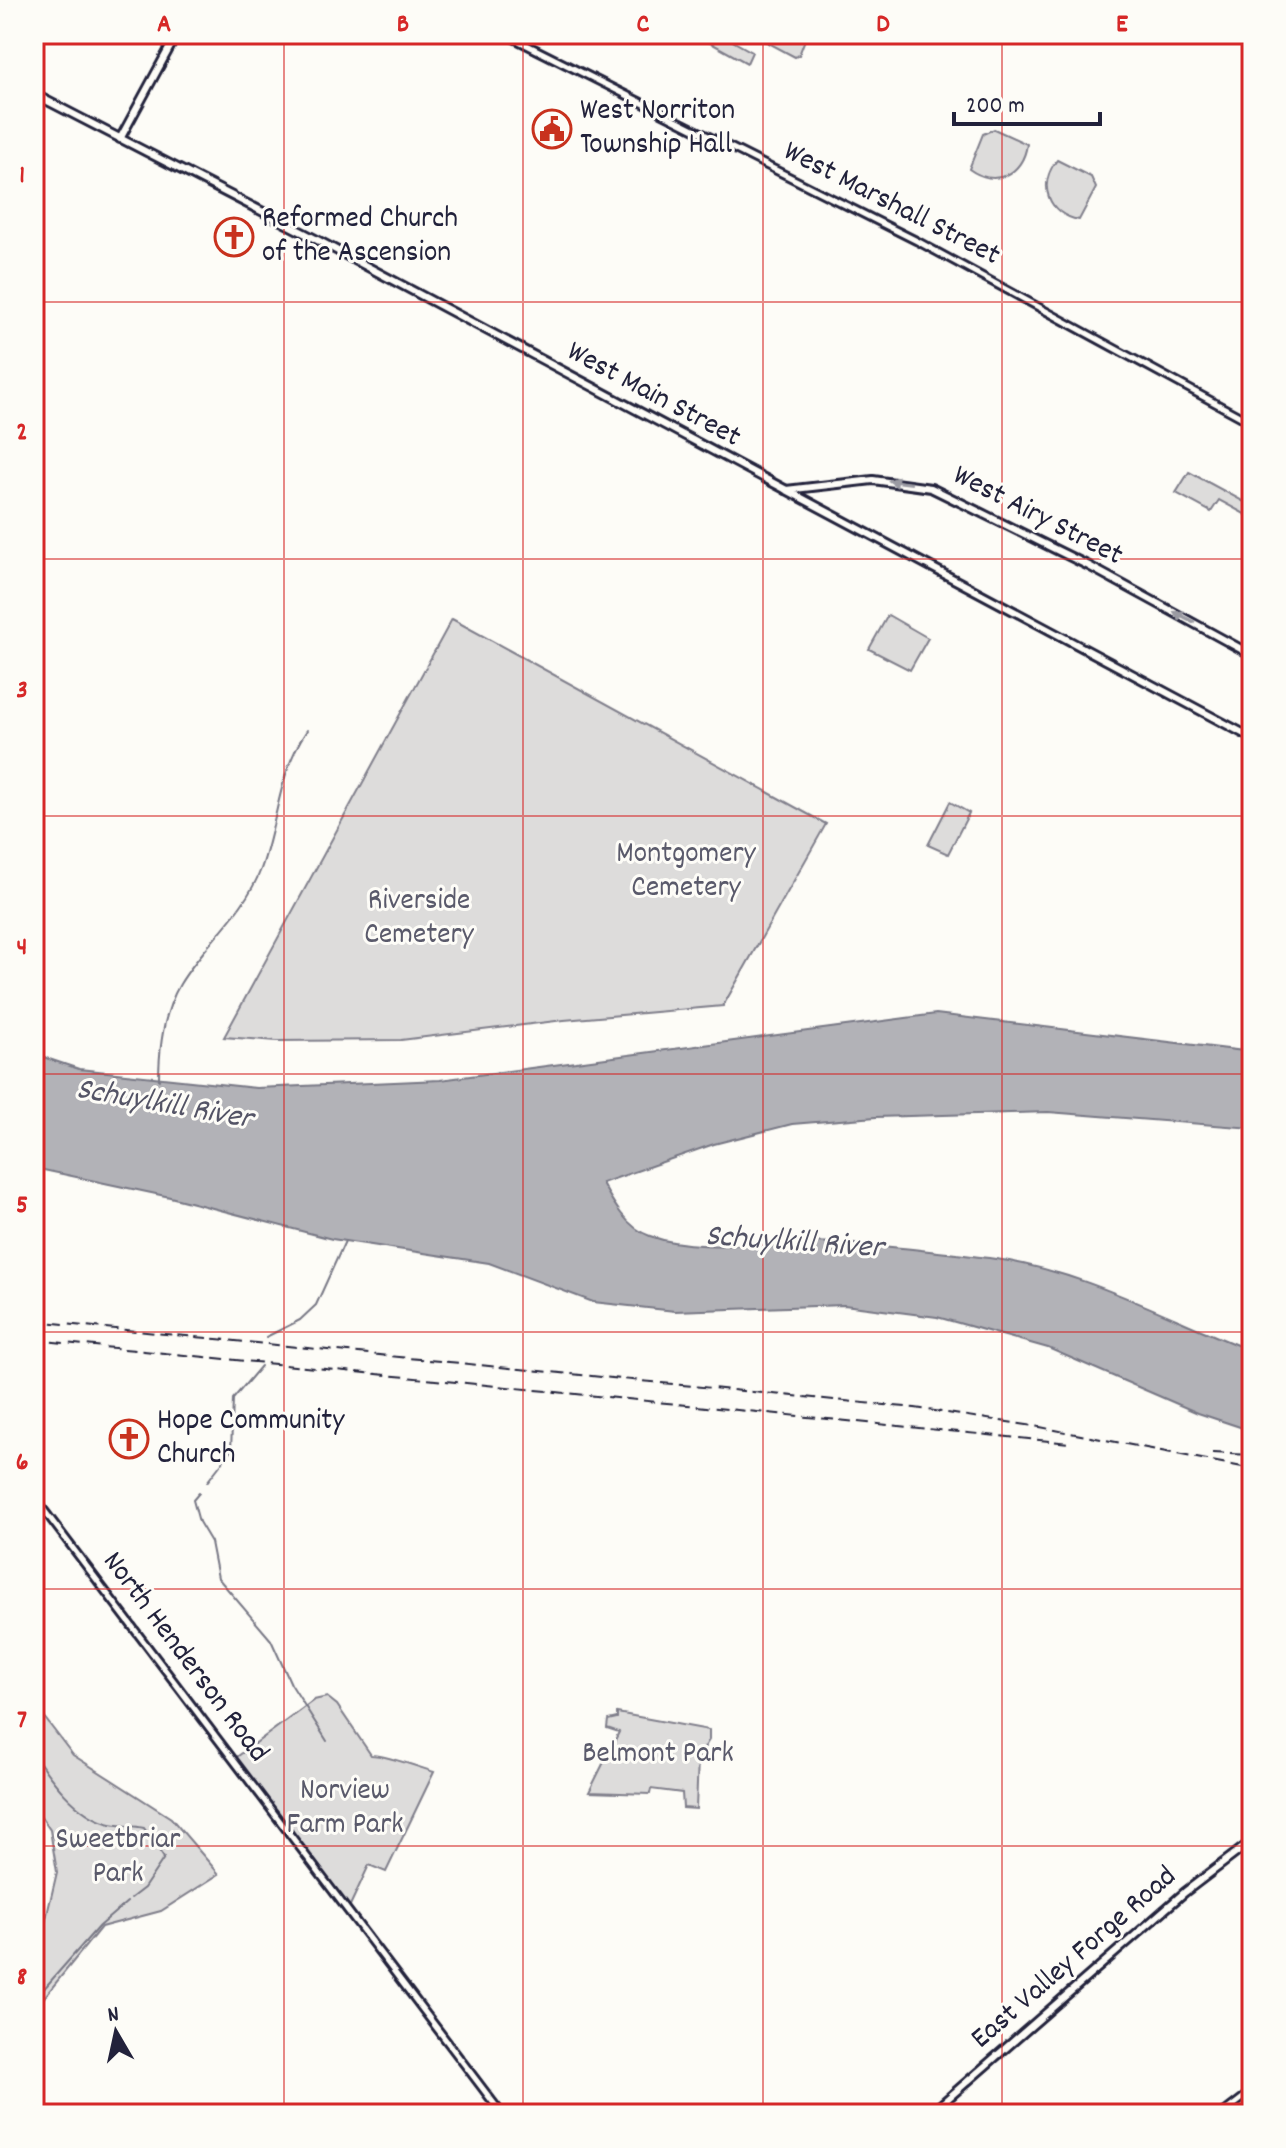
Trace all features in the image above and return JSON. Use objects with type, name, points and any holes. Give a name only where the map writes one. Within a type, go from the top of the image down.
[{"type":"main road","points":[[120,139],[177,34]]},
{"type":"main road","name":"West Main Street","points":[[34,94],[1252,738]]},
{"type":"main road","name":"West Airy Street","points":[[785,490],[873,480],[931,488],[1076,560],[1252,655]]},
{"type":"main road","name":"East Valley Forge Road","points":[[930,2114],[1182,1894],[1252,1841]]},
{"type":"street","name":"West Marshall Street","points":[[505,34],[917,241],[1252,423]]},
{"type":"street","name":"North Henderson Road","points":[[34,1497],[502,2114]]},
{"type":"street","points":[[1222,2114],[1252,2091]]},
{"type":"green space","points":[[713,34],[720,34],[752,52],[747,63],[709,42]]},
{"type":"green space","points":[[752,34],[807,34],[799,55],[795,57]]},
{"type":"green space","points":[[994,129],[1027,144],[1020,164],[1014,171],[998,178],[979,175],[969,169],[983,134]]},
{"type":"green space","points":[[1057,160],[1091,177],[1096,188],[1079,220],[1060,212],[1049,197],[1048,179]]},
{"type":"green space","points":[[1189,472],[1252,506],[1252,518],[1219,500],[1211,512],[1176,493]]},
{"type":"green space","points":[[888,615],[928,638],[910,670],[869,649]]},
{"type":"green space","name":"Riverside Cemetery","points":[[452,619],[826,824],[723,1006],[564,1020],[401,1040],[277,1041],[224,1037]]},
{"type":"green space","points":[[950,802],[969,813],[948,854],[928,845]]},
{"type":"green space","name":"Norview Farm Park","points":[[327,1697],[337,1705],[371,1755],[434,1772],[386,1872],[369,1865],[347,1912],[234,1759],[314,1700]]},
{"type":"green space","name":"Sweetbriar Park","points":[[34,1704],[73,1755],[171,1818],[219,1874],[161,1911],[101,1927],[34,2010],[34,1932],[45,1923],[57,1872],[50,1830],[34,1806]]},
{"type":"green space","name":"Belmont Park","points":[[617,1713],[709,1730],[709,1740],[698,1758],[696,1809],[683,1808],[682,1793],[651,1789],[650,1794],[589,1792],[619,1732],[607,1728],[608,1720],[617,1718]]},
{"type":"water","name":"Schuylkill River","points":[[936,1014],[1252,1052],[1252,1128],[1048,1112],[876,1117],[792,1124],[714,1144],[602,1183],[634,1227],[668,1241],[707,1245],[852,1244],[989,1258],[1057,1273],[1123,1296],[1252,1351],[1252,1431],[1198,1413],[1048,1348],[937,1317],[844,1305],[675,1311],[593,1302],[489,1263],[332,1239],[170,1197],[34,1168],[34,1054],[79,1069],[256,1088],[440,1080]]},
{"type":"waterway","name":"Schuylkill River","points":[[159,1080],[163,1030],[174,995],[254,885],[267,851],[290,763],[307,730]]},
{"type":"waterway","points":[[266,1337],[300,1320],[316,1305],[345,1241]]},
{"type":"waterway","points":[[207,1482],[231,1451],[233,1399],[261,1366]]},
{"type":"waterway","points":[[199,1493],[193,1500],[199,1522],[211,1542],[218,1578],[271,1640],[291,1684],[327,1741]]},
{"type":"waterway","points":[[34,1754],[56,1785],[85,1812],[107,1823],[144,1828],[164,1858],[144,1888],[131,1898]]},
{"type":"waterway","points":[[34,2000],[99,1926],[127,1902]]},
{"type":"railway","points":[[34,1321],[915,1408],[1040,1427],[1252,1469]]},
{"type":"railway","points":[[34,1340],[1069,1443]]},
{"type":"railway","points":[[1212,1453],[1252,1455]]},
{"type":"place","name":"West Norriton Township Hall","points":[[552,129]]},
{"type":"place","name":"Reformed Church of the Ascension","points":[[234,237]]},
{"type":"place","name":"Hope Community Church","points":[[129,1439]]},
{"type":"park label","name":"Montgomery Cemetery","points":[[686,872]]}]
